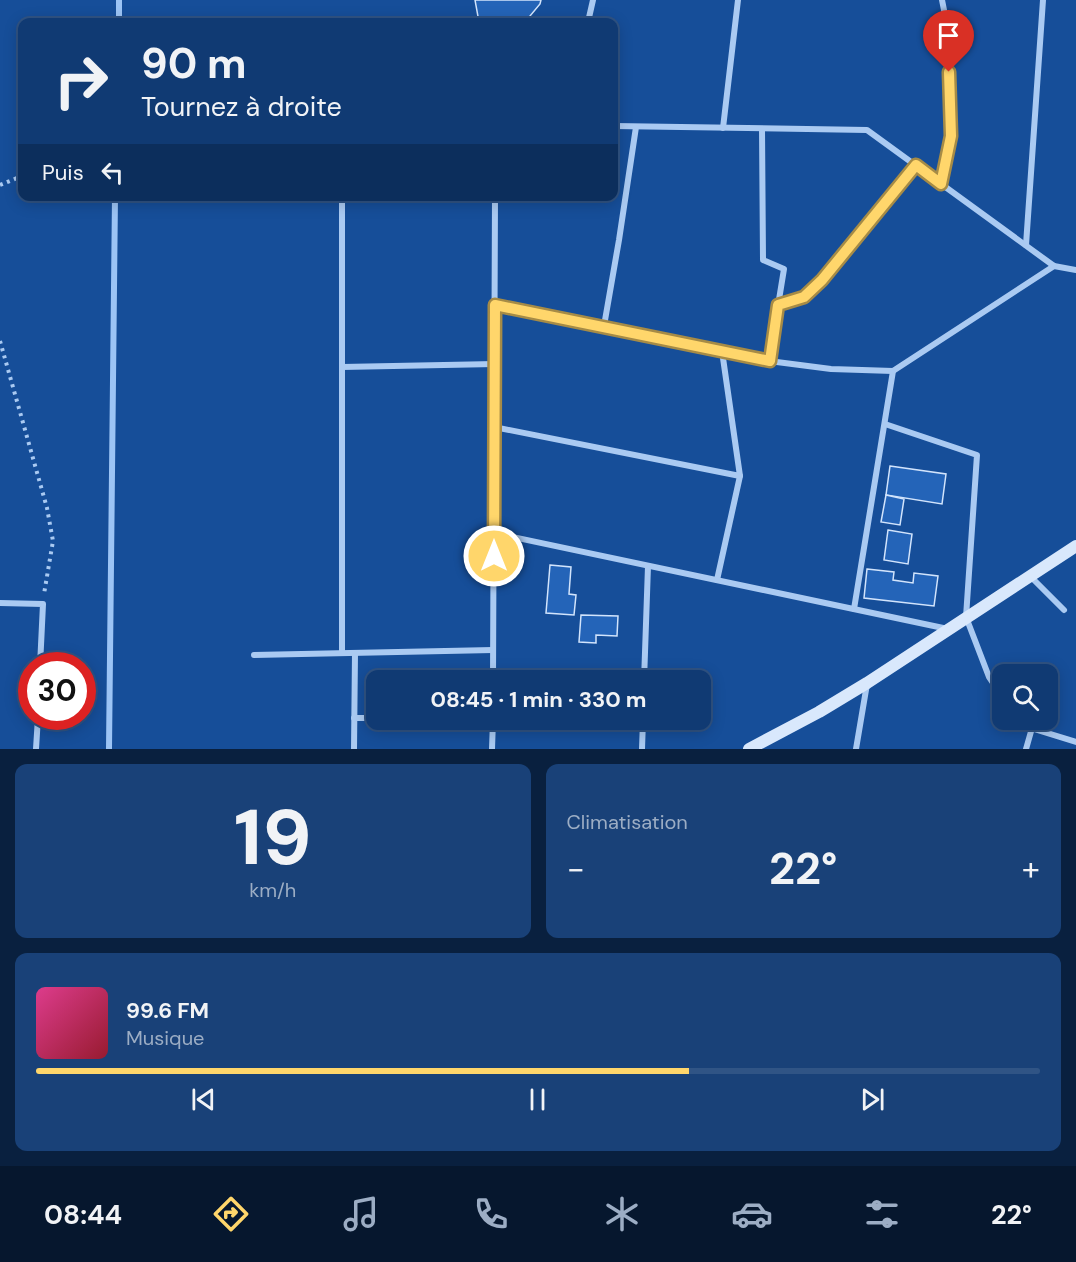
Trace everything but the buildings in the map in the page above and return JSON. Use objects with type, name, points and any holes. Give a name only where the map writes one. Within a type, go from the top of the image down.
[{"type":"main road","points":[[749,749],[819,712],[867,683],[1076,546]]},
{"type":"street","points":[[589,18],[593,0]]},
{"type":"street","points":[[723,128],[738,0]]},
{"type":"street","points":[[941,184],[951,136],[948,30],[942,0]]},
{"type":"street","points":[[1026,245],[1043,0]]},
{"type":"street","points":[[618,126],[867,130],[1054,266],[1076,270]]},
{"type":"street","points":[[604,326],[636,127]]},
{"type":"street","points":[[762,129],[763,260],[784,269],[770,361]]},
{"type":"street","points":[[778,305],[804,297],[822,280],[916,165]]},
{"type":"street","points":[[342,201],[342,653]]},
{"type":"street","points":[[493,670],[495,201]]},
{"type":"street","points":[[495,305],[770,361],[831,369],[893,371],[1054,266]]},
{"type":"street","points":[[717,580],[740,476],[722,351]]},
{"type":"street","points":[[342,366],[495,364]]},
{"type":"street","points":[[854,609],[893,371]]},
{"type":"street","points":[[885,424],[977,455],[966,617],[992,681]]},
{"type":"street","points":[[494,427],[740,476]]},
{"type":"street","points":[[494,533],[948,629]]},
{"type":"street","points":[[644,670],[648,566]]},
{"type":"street","points":[[1030,576],[1064,610]]},
{"type":"street","points":[[0,603],[43,604],[41,652]]},
{"type":"street","points":[[255,656],[493,650]]},
{"type":"street","points":[[354,749],[356,653]]},
{"type":"street","points":[[856,749],[867,683]]},
{"type":"street","points":[[354,718],[366,718]]},
{"type":"street","points":[[36,749],[37,730]]},
{"type":"street","points":[[492,749],[493,730]]},
{"type":"street","points":[[642,749],[643,730]]},
{"type":"street","points":[[1026,749],[1031,730]]},
{"type":"street","points":[[1038,730],[1076,742]]},
{"type":"path","points":[[0,185],[18,178]]},
{"type":"path","points":[[0,341],[49,519],[52,541],[43,604]]},
{"type":"waterway","points":[[119,0],[119,18]]},
{"type":"waterway","points":[[109,749],[115,201]]},
{"type":"route","points":[[494,556],[495,305],[770,361],[778,305],[804,297],[822,280],[916,165],[941,184],[951,136],[949,72]]}]
